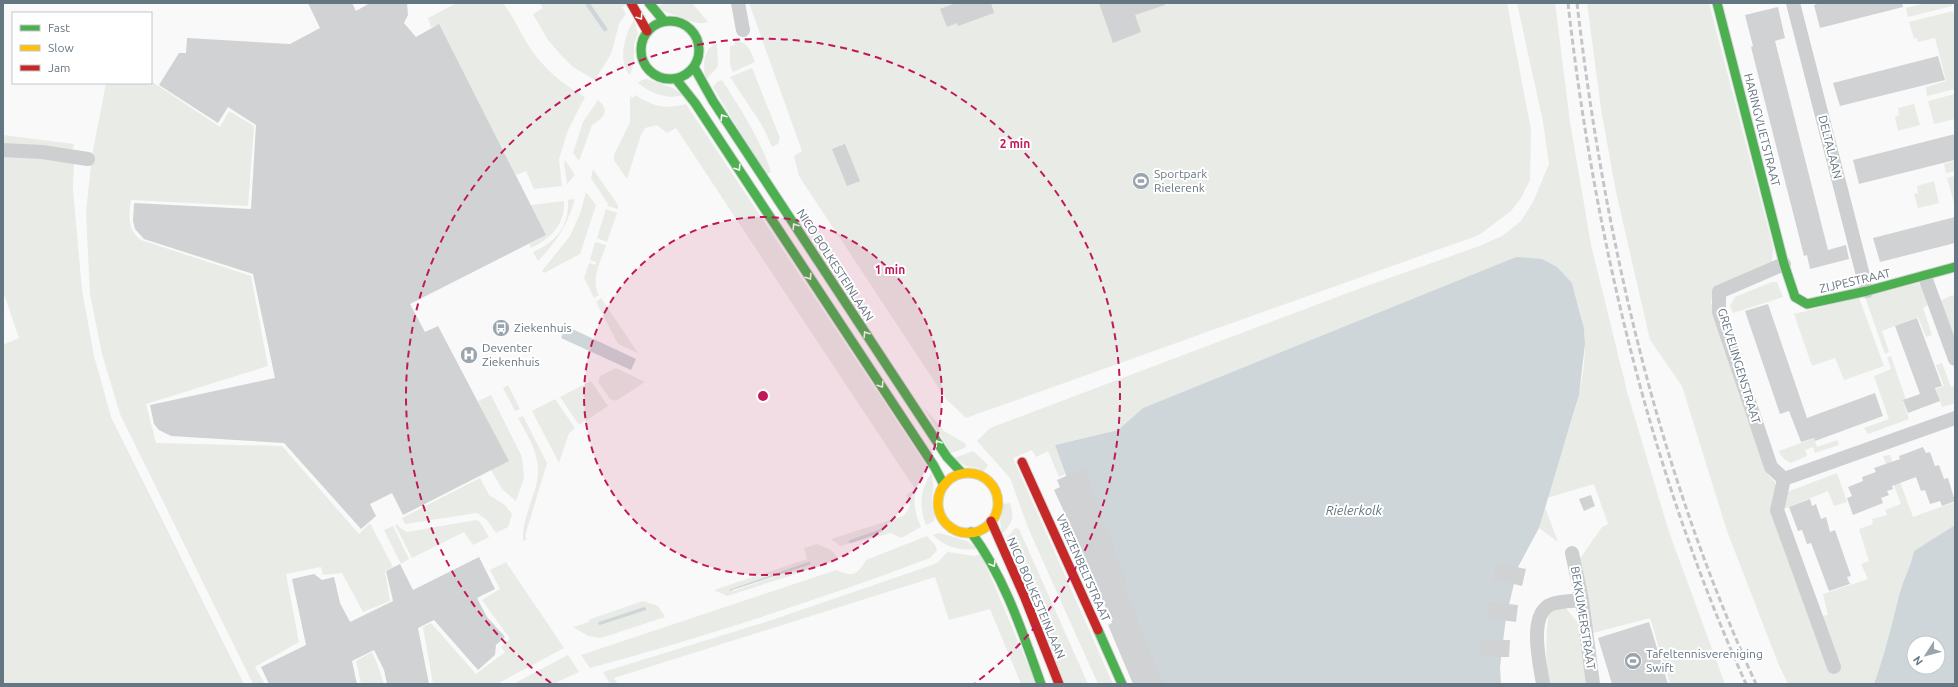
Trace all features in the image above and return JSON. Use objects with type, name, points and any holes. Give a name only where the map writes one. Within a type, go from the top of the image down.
[{"type":"street","points":[[631,3],[647,31]]},
{"type":"street","points":[[649,3],[664,21]]},
{"type":"street","points":[[738,3],[744,30]]},
{"type":"street","name":"HARINGVLIETSTRAAT","points":[[1717,3],[1784,264]]},
{"type":"street","name":"DELTALAAN","points":[[1793,3],[1867,291]]},
{"type":"street","points":[[664,21],[680,22],[693,32],[699,46],[697,61],[694,67],[683,76],[676,79],[663,79],[657,76],[647,69],[641,57],[641,44],[647,31],[652,26],[664,21]]},
{"type":"street","name":"NICO BOLKESTEINLAAN","points":[[694,67],[712,101],[947,457],[962,474]]},
{"type":"street","points":[[676,79],[713,129],[934,466],[944,484]]},
{"type":"street","points":[[3,150],[42,152],[88,159]]},
{"type":"street","name":"ZIJPESTRAAT","points":[[1784,264],[1795,297],[1807,304],[1867,291],[1955,267]]},
{"type":"street","name":"GREVELINGENSTRAAT","points":[[1784,264],[1719,292],[1719,312],[1771,468],[1784,479]]},
{"type":"street","points":[[1924,276],[1955,359]]},
{"type":"street","points":[[1834,667],[1777,510],[1784,479],[1955,418]]},
{"type":"street","name":"VRIEZENBELTSTRAAT","points":[[1022,462],[1122,684]]},
{"type":"street","points":[[962,474],[979,476],[987,480],[993,487],[997,505],[991,521],[985,526],[971,532],[957,530],[946,522],[941,516],[938,500],[944,484],[955,476],[962,474]]},
{"type":"street","name":"NICO BOLKESTEINLAAN","points":[[991,521],[1025,598],[1059,684]]},
{"type":"street","points":[[971,532],[981,544],[996,570],[1041,684]]},
{"type":"street","name":"BEKKUMERSTRAAT","points":[[1572,553],[1582,600],[1592,684]]},
{"type":"street","points":[[1543,684],[1537,637],[1539,618],[1543,609],[1552,604],[1582,600]]},
{"type":"shaded area","points":[[457,3],[503,3],[528,45],[546,68],[561,81],[585,97],[568,130],[559,159],[562,186],[534,189],[526,171],[516,175],[439,25],[431,27],[428,18]]},
{"type":"shaded area","points":[[540,3],[624,3],[626,5],[622,7],[626,14],[619,24],[611,54],[595,80],[573,67],[548,40],[533,14],[543,8]]},
{"type":"shaded area","points":[[666,3],[692,3],[708,22],[698,23],[661,10],[658,6]]},
{"type":"shaded area","name":"Sportpark Rielerenk","points":[[749,3],[1507,3],[1531,130],[1530,180],[1521,198],[1511,211],[1479,235],[966,418],[946,399],[799,176],[794,156],[802,151]]},
{"type":"shaded area","points":[[1517,3],[1555,3],[1570,122],[1591,245],[1628,395],[1669,532],[1725,684],[1670,684],[1650,618],[1593,633],[1579,560],[1602,527],[1608,524],[1594,484],[1547,498],[1577,404],[1584,365],[1585,337],[1583,321],[1572,283],[1516,257],[1143,408],[1118,430],[1055,445],[1065,474],[1059,477],[1048,451],[1036,457],[1032,450],[1013,458],[1113,684],[1098,684],[1029,530],[1010,478],[977,441],[990,428],[1361,288],[1477,247],[1502,236],[1521,221],[1533,202],[1549,164],[1543,122]]},
{"type":"shaded area","points":[[1587,3],[1709,3],[1773,247],[1772,262],[1713,291],[1711,302],[1768,475],[1775,482],[1815,617],[1828,615],[1823,594],[1868,579],[1861,564],[1869,561],[1859,529],[1873,524],[1872,519],[1887,515],[1885,510],[1901,504],[1883,456],[1890,455],[1913,517],[1955,502],[1955,525],[1914,551],[1900,592],[1885,650],[1874,684],[1788,684],[1778,663],[1727,531],[1682,386],[1650,340],[1616,192],[1601,109]]},
{"type":"shaded area","points":[[1926,3],[1952,3],[1952,6],[1908,17],[1906,8]]},
{"type":"shaded area","points":[[1953,11],[1955,19],[1955,89],[1927,96],[1926,87],[1946,81],[1935,38],[1918,42],[1917,38],[1914,39],[1909,22]]},
{"type":"shaded area","points":[[634,20],[638,33],[634,44],[634,64],[630,75],[626,69],[623,55],[625,40]]},
{"type":"shaded area","points":[[735,41],[746,45],[755,62],[733,72],[730,65],[730,46],[735,45]]},
{"type":"shaded area","points":[[714,44],[717,44],[718,66],[706,80],[704,60],[707,52]]},
{"type":"shaded area","points":[[752,68],[780,138],[778,144],[772,147],[763,127],[730,77]]},
{"type":"shaded area","points":[[647,79],[673,88],[683,95],[670,97],[653,93],[638,83]]},
{"type":"shaded area","points":[[722,80],[750,124],[767,160],[771,172],[766,175],[713,87],[717,82]]},
{"type":"shaded area","points":[[152,82],[220,127],[229,111],[254,126],[248,206],[131,200],[131,227],[136,236],[141,240],[251,276],[268,366],[146,404],[156,443],[282,446],[359,534],[370,523],[393,567],[385,571],[390,601],[363,612],[342,573],[323,575],[321,567],[286,574],[299,642],[255,667],[265,684],[253,684],[120,414],[102,354],[90,294],[86,212],[92,156],[106,84],[152,84]]},
{"type":"shaded area","points":[[1955,94],[1955,119],[1934,124],[1928,101]]},
{"type":"shaded area","points":[[635,95],[647,102],[659,106],[671,107],[686,104],[928,468],[919,482],[915,496],[916,511],[921,527],[901,538],[891,533],[840,546],[831,539],[903,516],[910,504],[906,495],[915,489],[676,128],[667,133],[657,125],[645,128],[641,135],[627,179],[614,160],[614,155],[630,122],[630,96],[633,98]]},
{"type":"shaded area","points":[[598,100],[602,104],[605,111],[602,117],[592,125],[579,161],[573,153],[583,122]]},
{"type":"shaded area","points":[[1914,104],[1920,125],[1898,131],[1895,117],[1899,115],[1898,108]]},
{"type":"shaded area","points":[[3,135],[74,144],[72,152],[3,147]]},
{"type":"shaded area","points":[[3,153],[74,160],[73,189],[82,290],[94,356],[111,417],[244,684],[3,684],[3,345],[19,338],[3,291]]},
{"type":"shaded area","points":[[565,160],[575,175],[567,184],[564,163]]},
{"type":"shaded area","points":[[1955,161],[1955,171],[1946,173],[1944,164]]},
{"type":"shaded area","points":[[593,169],[618,205],[618,209],[607,206],[608,204],[591,178]]},
{"type":"shaded area","points":[[1955,176],[1955,203],[1954,203],[1947,178]]},
{"type":"shaded area","points":[[1934,181],[1939,203],[1918,208],[1914,194],[1918,193],[1917,186]]},
{"type":"shaded area","points":[[586,192],[596,205],[580,254],[544,273],[542,271],[570,236],[580,214]]},
{"type":"shaded area","points":[[575,199],[569,217],[561,233],[538,261],[533,252],[549,243],[560,232],[564,225],[568,210],[568,200]]},
{"type":"shaded area","points":[[564,201],[562,217],[555,230],[545,240],[531,248],[529,244],[546,235],[531,205]]},
{"type":"shaded area","points":[[606,209],[617,213],[607,242],[597,238]]},
{"type":"shaded area","points":[[595,242],[606,245],[596,277],[599,295],[594,298],[584,278],[589,263],[595,265],[596,262],[590,260]]},
{"type":"shaded area","points":[[1772,282],[1777,282],[1783,297],[1733,313],[1730,306],[1735,297]]},
{"type":"shaded area","points":[[1918,283],[1923,287],[1928,305],[1923,308],[1932,335],[1926,337],[1918,317],[1882,331],[1889,352],[1885,354],[1865,297]]},
{"type":"shaded area","points":[[1953,295],[1955,301],[1955,344],[1939,301]]},
{"type":"shaded area","points":[[601,298],[638,353],[618,344],[596,302]]},
{"type":"shaded area","points":[[1859,298],[1884,366],[1844,380],[1835,358],[1812,366],[1794,314]]},
{"type":"shaded area","points":[[1891,356],[1906,400],[1903,401],[1909,419],[1868,434],[1864,428],[1889,419],[1874,376],[1891,369],[1887,357]]},
{"type":"shaded area","points":[[1942,363],[1951,387],[1955,385],[1955,403],[1942,407],[1936,389],[1944,386],[1936,365]]},
{"type":"shaded area","points":[[616,368],[645,382],[616,401],[610,399],[598,382],[600,376]]},
{"type":"shaded area","points":[[591,381],[608,406],[579,425],[560,397]]},
{"type":"shaded area","points":[[508,385],[520,409],[515,411],[503,388]]},
{"type":"shaded area","points":[[491,395],[522,457],[524,478],[516,501],[502,489],[491,470],[508,461],[478,401]]},
{"type":"shaded area","points":[[555,399],[575,428],[569,433],[559,463],[532,411]]},
{"type":"shaded area","points":[[922,405],[944,431],[966,444],[965,448],[951,453]]},
{"type":"shaded area","points":[[523,416],[547,463],[525,536],[527,539],[523,541],[525,520],[535,491],[538,470],[534,449],[518,418]]},
{"type":"shaded area","points":[[1814,438],[1817,447],[1837,440],[1839,445],[1815,453],[1813,447],[1805,450],[1807,456],[1791,463],[1781,455],[1779,451]]},
{"type":"shaded area","points":[[973,451],[988,465],[984,471],[966,466],[954,458]]},
{"type":"shaded area","points":[[931,473],[934,521],[926,525],[922,511],[922,499],[927,480]]},
{"type":"shaded area","points":[[1837,473],[1847,502],[1834,506],[1828,491],[1781,510],[1782,494]]},
{"type":"shaded area","points":[[480,478],[489,495],[505,505],[512,514],[508,527],[496,533],[487,520],[477,513],[405,524],[402,518]]},
{"type":"shaded area","points":[[1010,503],[1012,520],[1002,534],[1000,521],[1003,504]]},
{"type":"shaded area","points":[[1545,507],[1558,542],[1539,528]]},
{"type":"shaded area","points":[[476,520],[480,522],[489,537],[473,545],[464,532],[412,558],[395,525],[397,524],[400,528],[407,532]]},
{"type":"shaded area","points":[[393,526],[409,559],[401,564],[384,530]]},
{"type":"shaded area","points":[[1015,528],[1019,529],[1088,684],[1063,684],[1006,539]]},
{"type":"shaded area","points":[[939,533],[967,541],[977,549],[959,549],[942,543],[933,535]]},
{"type":"shaded area","points":[[927,536],[935,545],[937,550],[930,558],[846,589],[719,631],[590,668],[581,655],[836,570],[846,574],[854,574],[860,569],[866,560]]},
{"type":"shaded area","points":[[817,544],[831,550],[840,560],[727,596],[714,590],[807,559],[804,548]],"holes":[[[811,562],[809,565],[733,591],[731,589]]]},
{"type":"shaded area","points":[[947,552],[975,556],[981,554],[1036,684],[1021,684],[990,609],[949,620],[935,577],[614,678],[618,684],[610,684],[603,672],[769,621],[932,565],[938,562]]},
{"type":"shaded area","points":[[506,562],[564,648],[497,684],[433,684],[423,627],[431,623],[476,674],[505,652],[501,647],[510,639],[482,600],[500,589],[490,570]]},
{"type":"shaded area","points":[[643,601],[658,606],[665,617],[601,638],[588,636],[573,627],[589,622],[588,620]]},
{"type":"shaded area","points":[[1550,607],[1565,607],[1578,623],[1588,684],[1548,684],[1546,646]]},
{"type":"shaded area","points":[[372,652],[384,684],[361,684],[356,661]]},
{"type":"shaded area","points":[[568,655],[579,672],[553,684],[513,684]]},
{"type":"water","name":"Rielerkolk","points":[[1516,257],[1542,259],[1557,267],[1572,283],[1584,328],[1585,344],[1579,395],[1539,528],[1518,567],[1506,617],[1500,667],[1501,684],[1148,684],[1099,567],[1055,445],[1118,430],[1143,408]]},
{"type":"water","points":[[566,326],[636,359],[631,370],[561,338]]},
{"type":"water","points":[[1955,525],[1955,684],[1874,684],[1885,650],[1900,592],[1914,551]]},
{"type":"water","points":[[881,529],[883,530],[882,532],[851,543],[848,542],[850,540]]},
{"type":"water","points":[[811,562],[809,565],[729,591],[731,589]]},
{"type":"water","points":[[644,607],[646,610],[600,625],[598,624],[599,622]]},
{"type":"building","points":[[308,3],[352,3],[356,11],[370,3],[407,3],[408,15],[404,23],[416,37],[439,24],[546,235],[410,304],[425,332],[438,326],[509,461],[403,515],[392,493],[370,504],[376,516],[361,529],[284,443],[171,436],[159,430],[154,424],[150,405],[275,378],[253,274],[144,239],[135,229],[133,221],[134,203],[251,209],[256,125],[228,107],[218,123],[159,85],[179,53],[186,53],[187,38],[290,44],[320,28]]},
{"type":"building","points":[[956,3],[991,3],[994,13],[958,26],[957,23],[947,27],[940,9]]},
{"type":"building","points":[[1099,3],[1165,3],[1165,5],[1135,15],[1141,32],[1113,43]]},
{"type":"building","points":[[1820,3],[1902,3],[1903,7],[1820,28],[1814,5]]},
{"type":"building","points":[[1778,7],[1785,38],[1775,41],[1828,250],[1846,245],[1849,259],[1810,269],[1807,255],[1804,256],[1751,47],[1753,46],[1745,15]]},
{"type":"building","points":[[1938,56],[1945,80],[1840,106],[1833,83]]},
{"type":"building","points":[[1955,134],[1955,160],[1859,184],[1853,160]]},
{"type":"building","points":[[845,144],[860,181],[847,186],[832,149]]},
{"type":"building","points":[[1955,217],[1955,243],[1880,262],[1873,238]]},
{"type":"building","points":[[1768,304],[1807,418],[1875,393],[1883,416],[1815,441],[1814,438],[1801,442],[1789,411],[1780,414],[1745,311]]},
{"type":"building","points":[[1917,318],[1942,386],[1935,388],[1940,401],[1908,413],[1903,400],[1920,394],[1895,326]]},
{"type":"building","points":[[1923,447],[1926,453],[1930,452],[1935,466],[1939,465],[1944,479],[1948,478],[1955,501],[1942,506],[1940,501],[1930,504],[1925,490],[1921,491],[1916,477],[1892,486],[1893,489],[1887,491],[1889,495],[1881,498],[1883,503],[1853,515],[1847,498],[1852,496],[1848,487],[1863,481],[1862,477],[1876,472],[1874,468],[1900,459],[1899,456]]},
{"type":"building","points":[[1084,468],[1091,483],[1089,484],[1103,516],[1101,517],[1115,549],[1113,550],[1127,582],[1123,584],[1138,618],[1136,619],[1164,684],[1133,684],[1108,625],[1112,623],[1100,594],[1096,596],[1078,555],[1083,553],[1054,490],[1060,487],[1057,480]]},
{"type":"building","points":[[1591,495],[1595,506],[1584,511],[1579,499]]},
{"type":"building","points":[[1810,499],[1812,506],[1816,504],[1821,519],[1826,517],[1830,532],[1835,530],[1851,576],[1847,577],[1850,584],[1829,591],[1811,543],[1807,544],[1802,530],[1798,531],[1789,507]]},
{"type":"building","points":[[479,557],[495,589],[477,598],[487,617],[505,637],[496,645],[495,655],[478,670],[434,620],[418,628],[429,684],[387,684],[384,670],[374,650],[352,661],[357,684],[269,684],[261,667],[306,645],[292,579],[314,574],[322,580],[334,577],[340,603],[350,622],[393,601],[386,571],[400,564],[413,590]]},
{"type":"building","points":[[1497,563],[1526,569],[1522,586],[1493,579]]},
{"type":"building","points":[[1488,602],[1518,605],[1516,622],[1487,618]]},
{"type":"building","name":"Tafeltennisvereniging Swift","points":[[1649,622],[1668,684],[1612,684],[1598,638]]},
{"type":"building","points":[[1480,640],[1510,640],[1509,657],[1480,657]]},
{"type":"waterway","points":[[587,3],[605,29]]},
{"type":"railway","points":[[1568,3],[1579,90],[1593,177],[1610,264],[1631,351],[1654,436],[1681,520],[1712,603],[1746,684]]},
{"type":"railway","points":[[1577,3],[1588,90],[1603,178],[1620,265],[1640,351],[1663,436],[1690,520],[1721,603],[1756,684]]},
{"type":"traffic: fast","points":[[649,3],[664,21]]},
{"type":"traffic: fast","points":[[1717,3],[1784,264],[1795,297],[1807,304],[1867,291],[1955,267]]},
{"type":"traffic: fast","points":[[664,21],[676,21],[691,29],[699,44],[699,50],[699,56],[691,71],[676,79],[664,79],[649,71],[641,56],[641,44],[649,29],[664,21]]},
{"type":"traffic: fast","points":[[694,67],[713,101],[947,457],[962,473]]},
{"type":"traffic: fast","points":[[676,79],[695,103],[934,466],[944,485]]},
{"type":"traffic: fast","points":[[971,532],[994,568],[1012,605],[1041,684]]},
{"type":"traffic: fast","points":[[1098,630],[1122,684]]},
{"type":"traffic: slow","points":[[968,473],[984,478],[989,482],[993,487],[998,503],[993,519],[989,524],[984,528],[968,533],[952,528],[947,524],[943,519],[938,503],[943,487],[947,482],[952,478],[968,473]]},
{"type":"traffic: jam","points":[[631,3],[647,31]]},
{"type":"traffic: jam","points":[[1022,462],[1098,630]]},
{"type":"traffic: jam","points":[[991,521],[1025,598],[1059,684]]},
{"type":"place","name":"Sportpark Rielerenk","points":[[1141,181]]},
{"type":"place","name":"Ziekenhuis","points":[[501,328]]},
{"type":"place","name":"Deventer Ziekenhuis","points":[[469,355]]},
{"type":"place","name":"Tafeltennisvereniging Swift","points":[[1633,661]]}]
